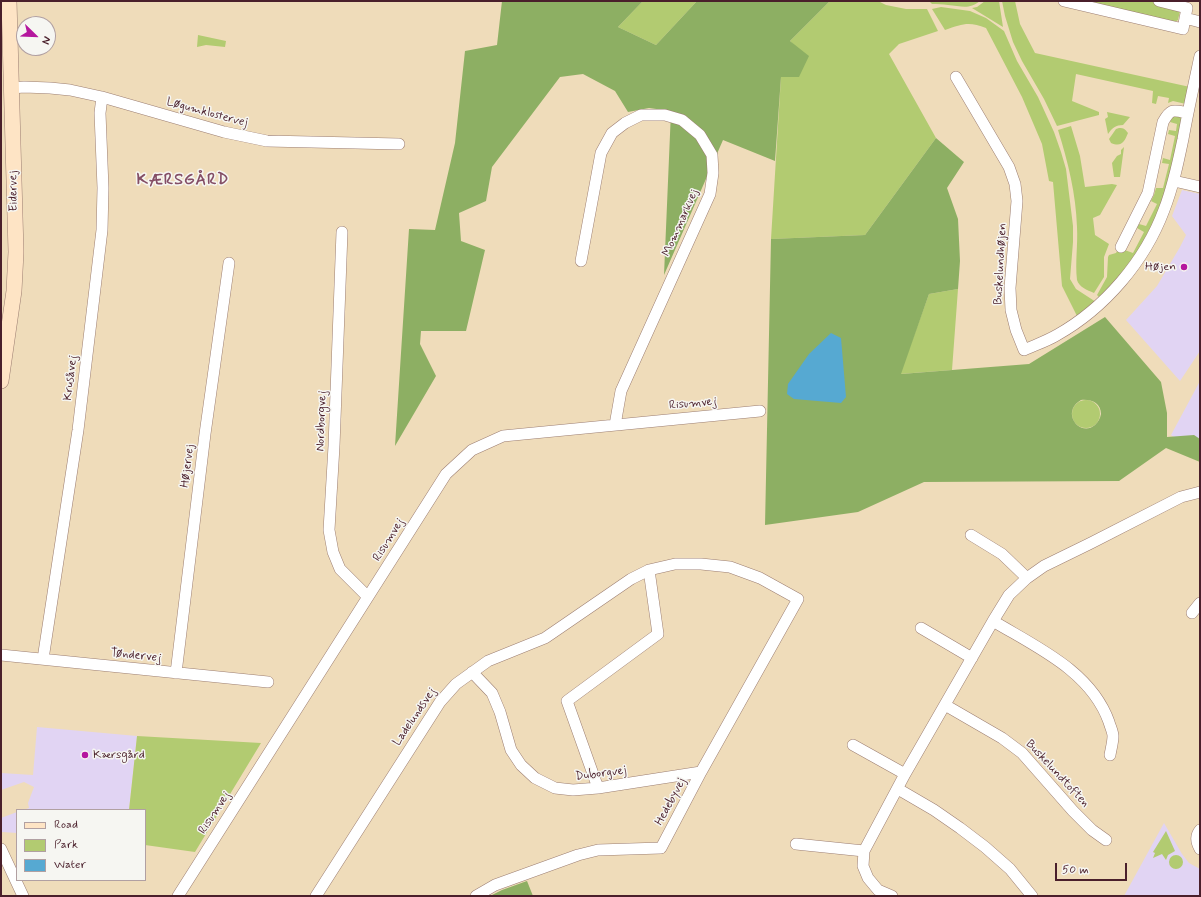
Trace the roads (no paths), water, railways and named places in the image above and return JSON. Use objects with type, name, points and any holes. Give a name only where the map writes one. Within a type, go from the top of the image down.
[{"type":"street","name":"Eidervej","points":[[1,381],[14,291],[16,252],[9,1]]},
{"type":"street","points":[[1064,1],[1183,28],[1188,8],[1159,1]]},
{"type":"street","points":[[1185,18],[1200,22]]},
{"type":"street","name":"Buskelundhøjen","points":[[956,77],[1009,167],[1015,184],[1017,201],[1010,288],[1011,310],[1016,330],[1024,350],[1057,335],[1080,320],[1102,302],[1124,278],[1139,258],[1152,236],[1164,210],[1174,181],[1200,56]]},
{"type":"street","name":"Løgumklostervej","points":[[12,88],[24,87],[70,90],[102,97],[224,132],[267,141],[399,144]]},
{"type":"street","name":"Krusåvej","points":[[43,660],[78,430],[102,230],[103,188],[100,113],[102,97]]},
{"type":"street","points":[[1121,247],[1148,193],[1163,122],[1168,113],[1173,110],[1188,113]]},
{"type":"street","name":"Mommarkvej","points":[[581,261],[601,154],[612,133],[625,123],[641,115],[665,115],[682,120],[700,136],[712,155],[713,173],[710,194],[621,391],[615,425]]},
{"type":"street","points":[[1174,181],[1200,187]]},
{"type":"street","name":"Nordborgvej","points":[[342,232],[334,446],[329,530],[333,552],[340,569],[368,597]]},
{"type":"street","name":"Højervej","points":[[176,673],[205,434],[228,263]]},
{"type":"street","name":"Risumvej","points":[[178,896],[446,474],[472,450],[503,436],[760,411]]},
{"type":"street","points":[[892,896],[878,890],[868,878],[863,866],[864,851],[905,774],[1009,595],[1027,578],[1044,566],[1092,543],[1174,500],[1200,492]]},
{"type":"street","points":[[971,535],[1002,554],[1027,578]]},
{"type":"street","name":"Ladelundsvej","points":[[320,895],[440,702],[456,684],[488,661],[544,638],[631,579],[649,570],[675,564],[701,564],[730,567],[760,578],[798,599]]},
{"type":"street","points":[[598,788],[567,701],[658,634],[649,570]]},
{"type":"street","name":"Hedebyvej","points":[[476,896],[495,886],[578,855],[598,850],[660,848],[798,599]]},
{"type":"street","points":[[1192,613],[1200,603]]},
{"type":"street","points":[[993,621],[1061,662],[1079,677],[1094,695],[1106,714],[1113,736],[1110,755]]},
{"type":"street","points":[[921,628],[972,658]]},
{"type":"street","name":"Tøndervej","points":[[1,655],[268,682]]},
{"type":"street","name":"Duborgvej","points":[[472,672],[492,693],[500,712],[511,750],[521,765],[535,778],[555,788],[573,790],[598,788],[701,772]]},
{"type":"street","name":"Buskelundtoften","points":[[945,705],[1002,738],[1022,753],[1073,811],[1092,830],[1106,840]]},
{"type":"street","points":[[853,745],[905,774]]},
{"type":"street","points":[[898,788],[934,810],[985,847],[1010,869],[1032,896]]},
{"type":"street","points":[[1200,830],[1197,832],[1196,841],[1200,849]]},
{"type":"street","points":[[796,844],[864,851]]},
{"type":"street","points":[[1,849],[23,896]]},
{"type":"water","points":[[831,333],[841,338],[846,397],[841,403],[794,399],[787,394],[788,384],[809,354]]},
{"type":"place","name":"Højen","points":[[1184,267]]},
{"type":"place","name":"Kærsgård","points":[[85,755]]},
{"type":"district","name":"KÆRSGÅRD","points":[[183,181]]}]
